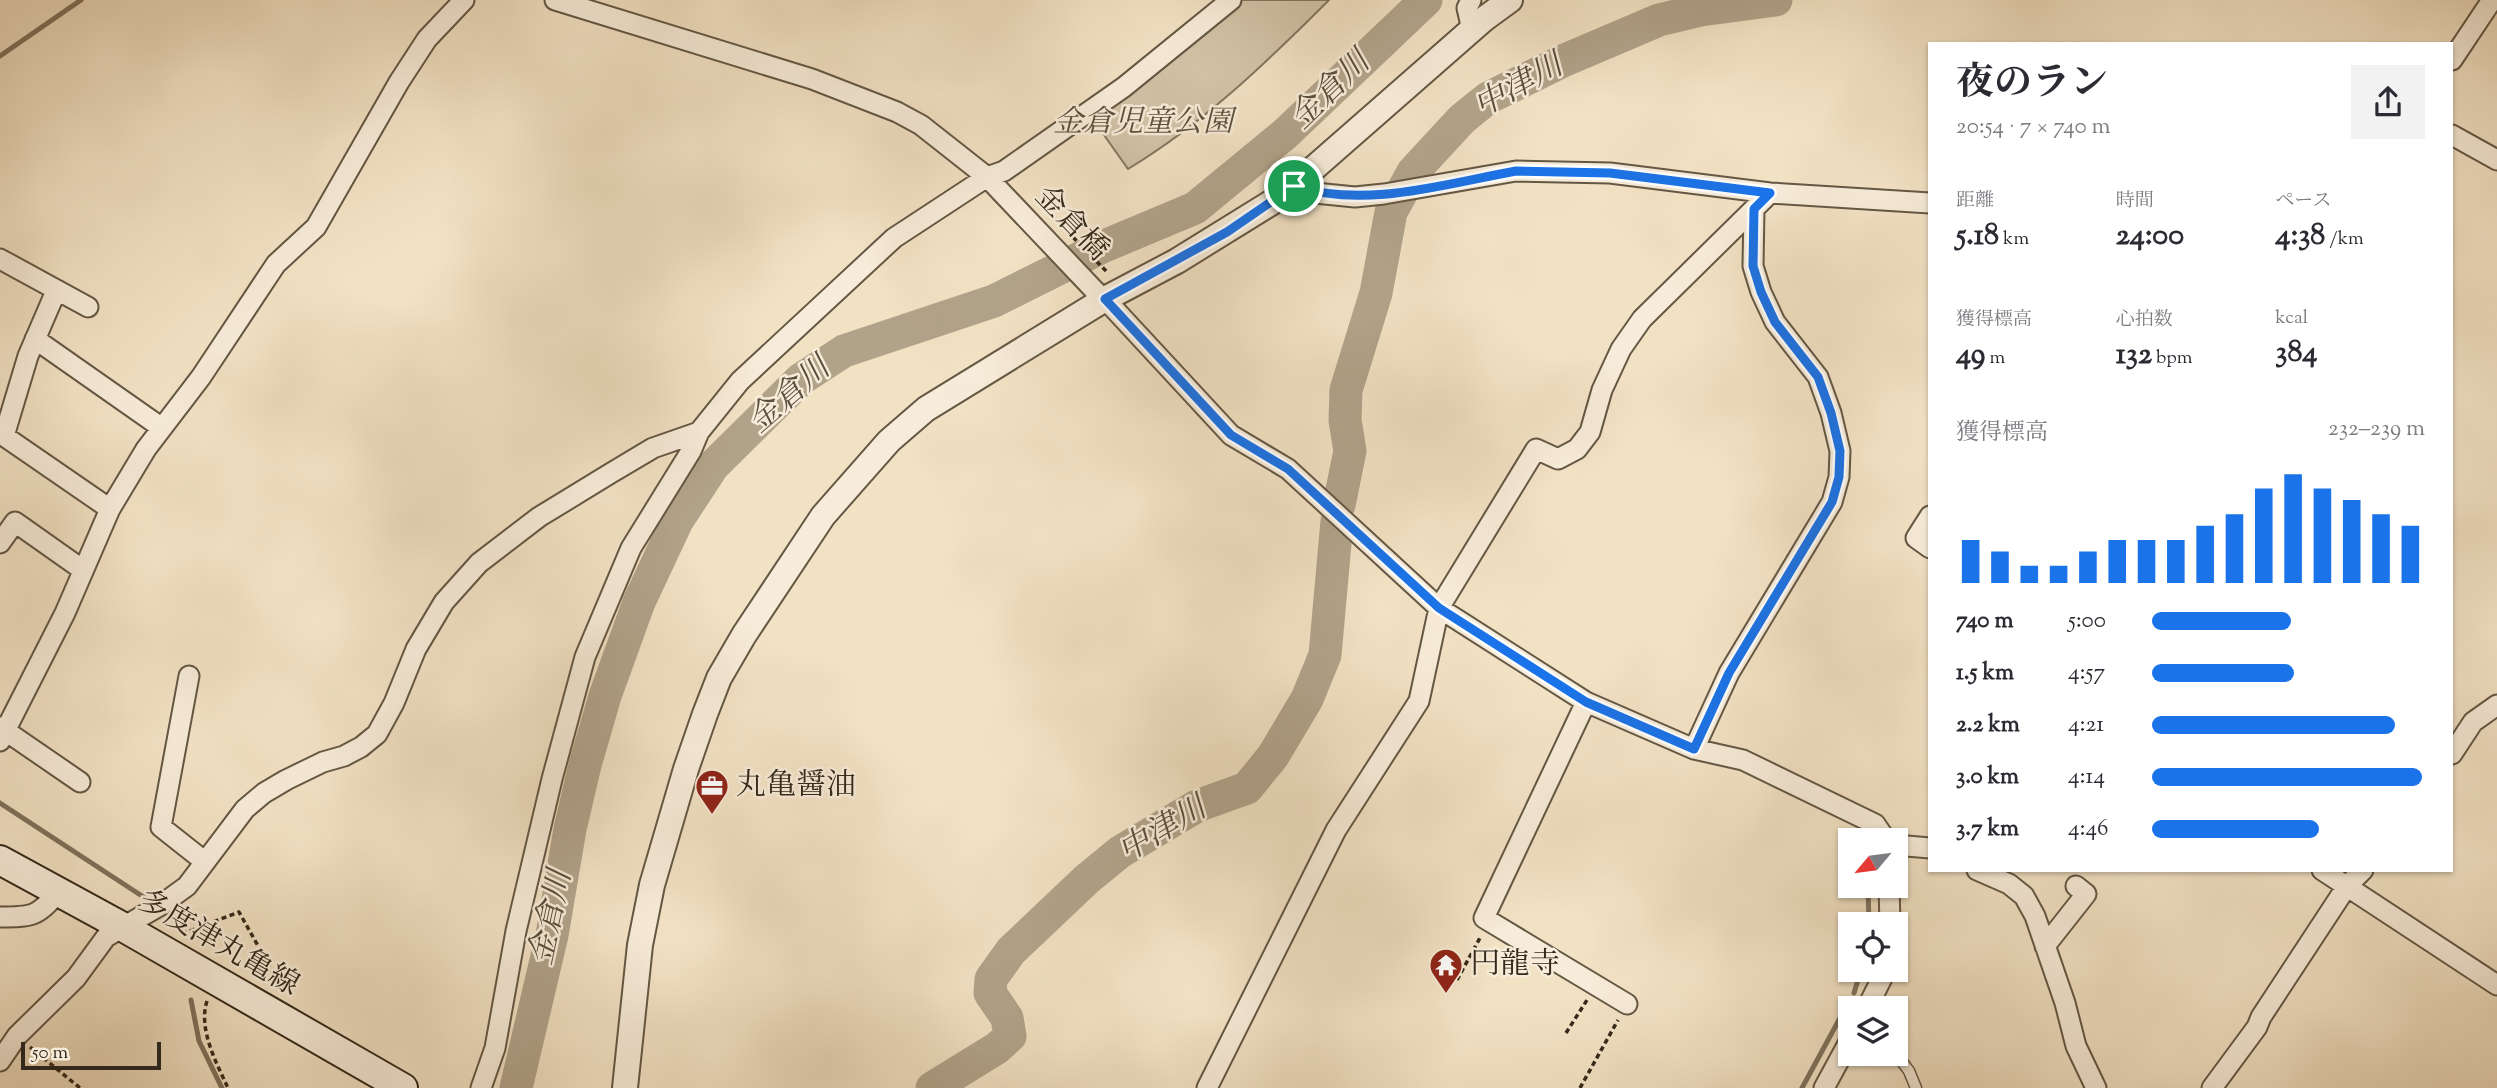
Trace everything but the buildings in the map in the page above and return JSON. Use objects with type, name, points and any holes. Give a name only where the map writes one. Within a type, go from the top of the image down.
[{"type":"main road","name":"多度津丸亀線","points":[[0,860],[123,927],[402,1088]]},
{"type":"street","points":[[80,782],[2,733],[83,570],[110,509],[146,449],[201,377],[276,264],[316,227],[427,39],[464,0]]},
{"type":"street","name":"金倉橋","points":[[555,0],[811,79],[897,111],[921,125],[987,177],[1231,435],[1288,469],[1439,608],[1586,702],[1694,749],[1743,760],[1875,824],[1878,828]]},
{"type":"street","points":[[481,1088],[495,1048],[516,931],[552,779],[585,657],[631,548],[691,451],[699,432],[740,381],[894,238],[987,177],[1004,171],[1124,86],[1231,0]]},
{"type":"street","points":[[1471,0],[1467,8],[1472,30]]},
{"type":"street","points":[[625,1088],[640,945],[652,885],[705,714],[719,678],[744,635],[823,516],[889,441],[926,410],[1098,294],[1217,238],[1294,186],[1510,0]]},
{"type":"street","points":[[2453,58],[2492,0]]},
{"type":"street","points":[[2453,136],[2497,160]]},
{"type":"street","points":[[1294,186],[1315,193],[1355,197],[1516,171],[1610,173],[1770,193],[1928,203]]},
{"type":"street","points":[[1207,1088],[1336,830],[1419,701],[1439,608],[1536,449],[1558,458],[1577,449],[1590,432],[1602,390],[1621,349],[1642,319],[1770,193]]},
{"type":"street","points":[[1694,749],[1729,673],[1832,502],[1839,477],[1840,451],[1831,413],[1818,377],[1775,322],[1761,292],[1753,266],[1754,209]]},
{"type":"street","points":[[0,259],[88,307]]},
{"type":"street","points":[[56,291],[36,339],[4,436],[110,509]]},
{"type":"street","points":[[36,339],[162,428]]},
{"type":"street","points":[[0,1061],[17,1036],[76,978],[106,937],[187,886],[244,809],[264,793],[323,762],[344,756],[377,734],[394,703],[416,649],[444,602],[479,564],[539,517],[611,472],[653,448],[699,432]]},
{"type":"street","points":[[1928,519],[1916,538],[1928,547]]},
{"type":"street","points":[[0,543],[15,522],[83,570]]},
{"type":"street","points":[[188,676],[161,827],[204,860]]},
{"type":"street","points":[[1586,702],[1484,918],[1627,1004]]},
{"type":"street","points":[[2453,752],[2473,722],[2497,705]]},
{"type":"street","points":[[1908,845],[1928,846]]},
{"type":"street","points":[[1982,872],[2009,884],[2024,897],[2035,916],[2076,1046],[2096,1088]]},
{"type":"street","points":[[2325,872],[2497,985]]},
{"type":"street","points":[[2212,1088],[2257,1027],[2347,886],[2361,872]]},
{"type":"street","points":[[2045,946],[2086,894],[2076,886]]},
{"type":"street","points":[[0,917],[20,917],[41,912],[58,892]]},
{"type":"street","points":[[1824,1088],[1838,1062]]},
{"type":"lane","points":[[1905,1066],[1916,1088]]},
{"type":"path","points":[[174,937],[239,912],[287,997]]},
{"type":"path","points":[[1457,980],[1489,921]]},
{"type":"path","points":[[214,980],[202,1016],[215,1059],[228,1088]]},
{"type":"path","points":[[1566,1033],[1596,986]]},
{"type":"path","points":[[1580,1088],[1627,1004]]},
{"type":"path","points":[[17,1036],[80,1088]]},
{"type":"green space","name":"金倉児童公園","points":[[1241,0],[1329,0],[1209,112],[1128,169],[1092,118],[1169,62]]},
{"type":"waterway","points":[[0,56],[81,0]]},
{"type":"waterway","name":"金倉川","points":[[516,1088],[552,935],[570,829],[605,696],[639,602],[677,521],[713,466],[801,379],[844,351],[994,301],[1102,247],[1195,208],[1285,134],[1426,0]]},
{"type":"waterway","name":"中津川","points":[[1339,505],[1350,451],[1345,420],[1346,390],[1376,293],[1391,212],[1413,172],[1462,119],[1488,98],[1565,60],[1659,20],[1701,10],[1776,0]]},
{"type":"waterway","name":"中津川","points":[[932,1088],[997,1048],[1010,1036],[1007,1018],[990,993],[991,979],[1011,951],[1087,879],[1120,852],[1197,806],[1247,788],[1273,756],[1307,699],[1325,655],[1337,521]]},
{"type":"waterway","points":[[0,803],[145,898]]},
{"type":"waterway","points":[[1868,898],[1869,912]]},
{"type":"waterway","points":[[1854,993],[1857,982]]},
{"type":"waterway","points":[[191,1000],[199,1041],[222,1088]]},
{"type":"waterway","points":[[1802,1088],[1838,1022]]},
{"type":"place","name":"丸亀醤油","points":[[712,816]]},
{"type":"place","name":"円龍寺","points":[[1446,995]]},
{"type":"route","points":[[1516,171],[1610,173],[1770,193],[1754,209],[1753,266],[1775,322],[1818,377],[1831,413],[1840,451],[1839,477],[1832,502],[1729,673],[1694,749],[1586,702],[1439,608],[1288,469],[1231,435],[1105,299],[1227,232],[1294,186],[1315,193],[1355,197],[1516,171]]}]
